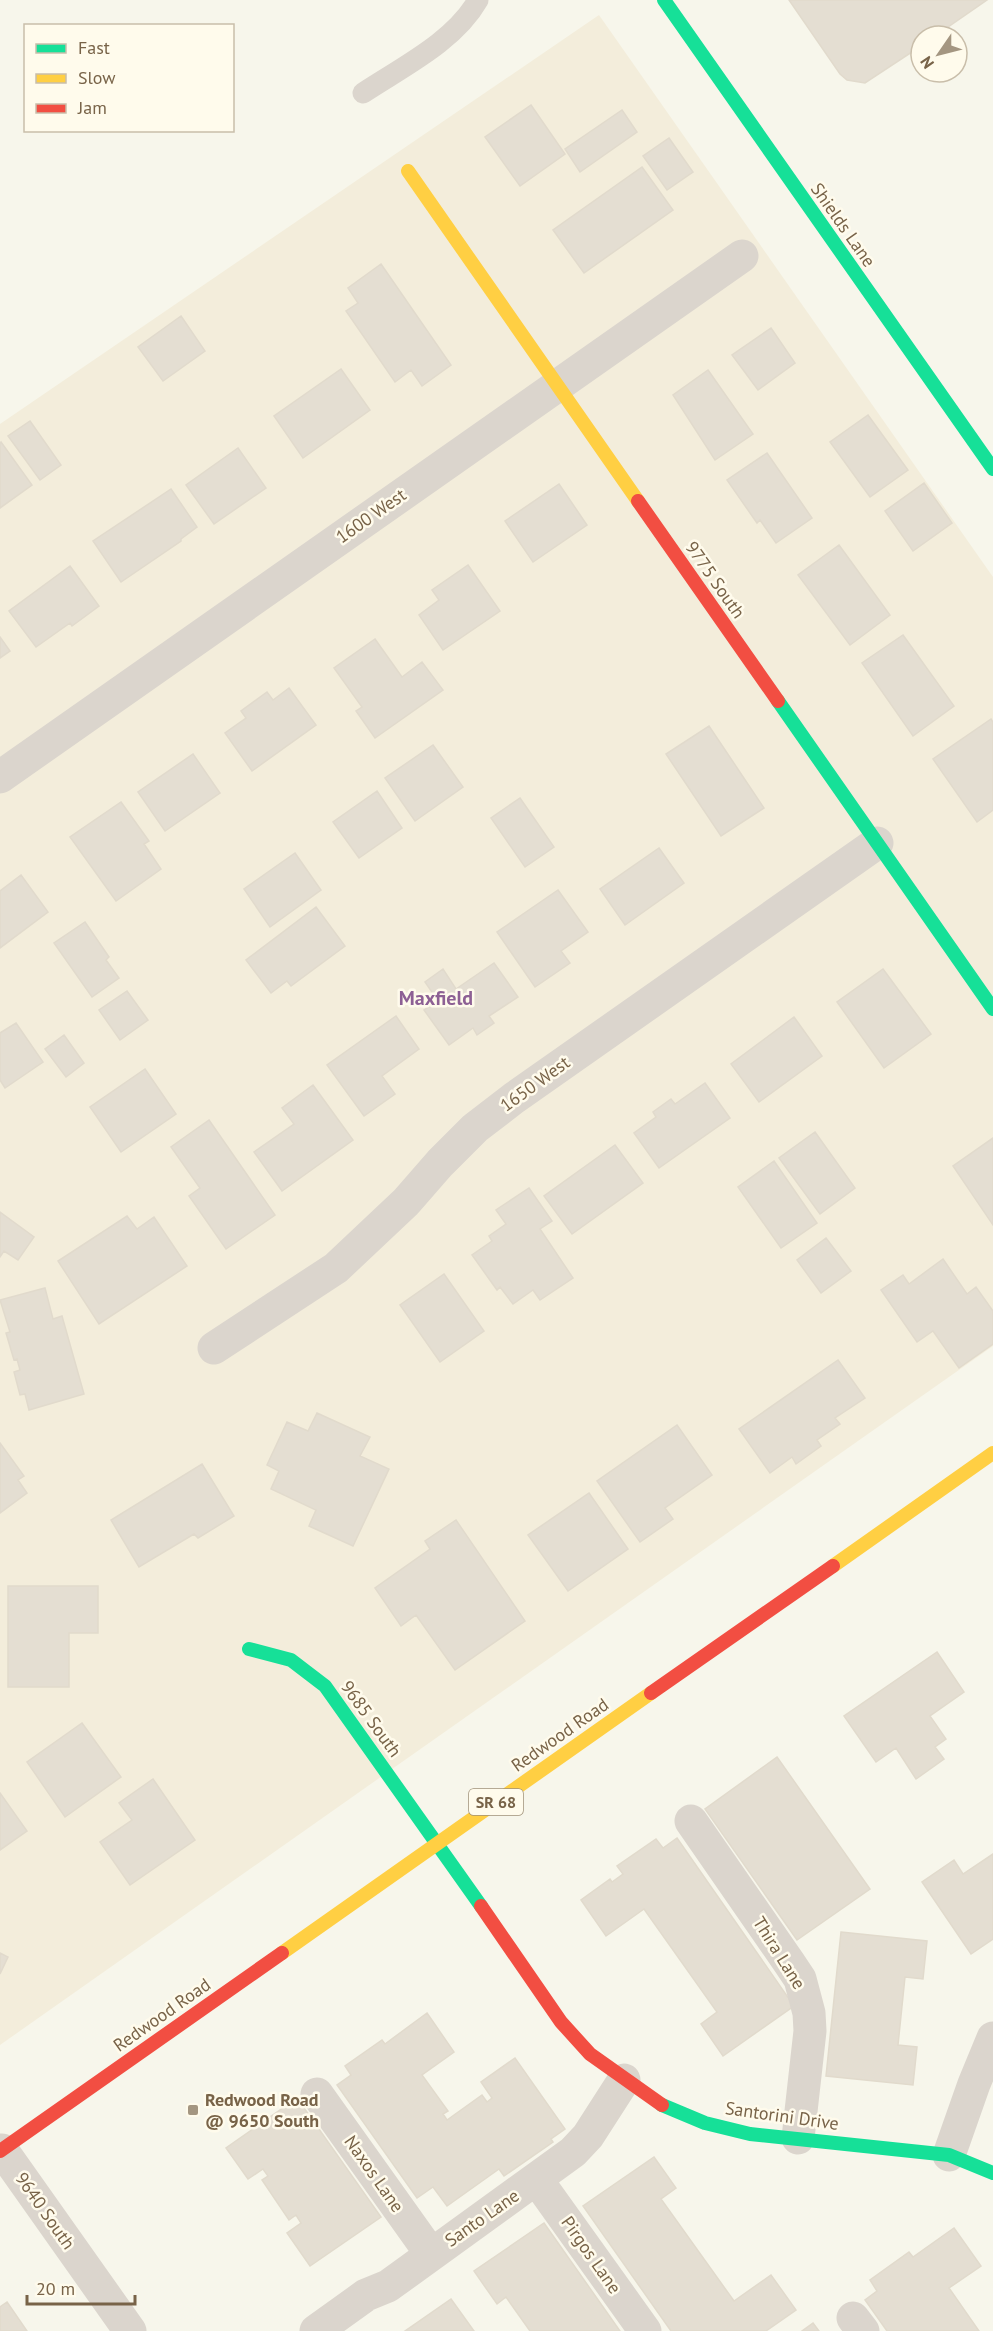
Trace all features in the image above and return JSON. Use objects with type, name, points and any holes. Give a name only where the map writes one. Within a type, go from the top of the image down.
[{"type":"street","name":"Shields Lane","points":[[664,0],[993,469]]},
{"type":"street","name":"9775 South","points":[[408,171],[993,1009]]},
{"type":"street","name":"1600 West","points":[[0,777],[742,256]]},
{"type":"street","name":"1650 West","points":[[214,1348],[336,1268],[399,1209],[475,1128],[514,1098],[877,843]]},
{"type":"street","name":"Redwood Road","points":[[1,2150],[993,1453]]},
{"type":"street","name":"9685 South","points":[[249,1649],[291,1660],[325,1686],[438,1843]]},
{"type":"street","name":"Thira Lane","points":[[691,1821],[800,1979],[806,1996],[810,2031],[798,2138]]},
{"type":"street","name":"Santorini Drive","points":[[438,1843],[561,2022],[590,2054],[662,2105],[705,2124],[750,2134],[898,2148],[949,2156],[993,2174]]},
{"type":"street","points":[[949,2156],[993,2038]]},
{"type":"street","name":"Santo Lane","points":[[333,2326],[366,2295],[387,2286],[573,2152],[588,2136],[624,2080]]},
{"type":"street","name":"Naxos Lane","points":[[317,2094],[431,2254]]},
{"type":"street","name":"9640 South","points":[[1,2150],[130,2331]]},
{"type":"street","name":"Pirgos Lane","points":[[537,2180],[645,2331]]},
{"type":"lane","points":[[363,93],[434,45],[469,15],[478,0]]},
{"type":"shaded area","points":[[599,15],[993,577],[993,1346],[0,2045],[0,424]]},
{"type":"building","points":[[789,0],[987,0],[952,24],[909,24],[909,54],[865,83],[847,80],[840,74]]},
{"type":"building","points":[[531,105],[565,154],[520,186],[485,137]]},
{"type":"building","points":[[622,110],[637,132],[580,172],[565,149]]},
{"type":"building","points":[[669,138],[693,172],[667,190],[643,156]]},
{"type":"building","points":[[642,167],[673,210],[584,273],[553,230]]},
{"type":"building","points":[[381,264],[451,365],[422,386],[411,370],[395,382],[346,311],[358,303],[348,288]]},
{"type":"building","points":[[181,316],[205,351],[163,381],[138,347]]},
{"type":"building","points":[[771,328],[795,363],[758,390],[732,355]]},
{"type":"building","points":[[341,369],[370,410],[303,458],[274,416]]},
{"type":"building","points":[[708,370],[753,434],[715,460],[673,395]]},
{"type":"building","points":[[868,415],[908,470],[870,497],[830,442]]},
{"type":"building","points":[[30,421],[61,465],[40,480],[8,436]]},
{"type":"building","points":[[0,443],[32,485],[0,508]]},
{"type":"building","points":[[238,448],[266,488],[214,524],[186,485]]},
{"type":"building","points":[[767,453],[812,518],[776,543],[760,520],[757,523],[727,480]]},
{"type":"building","points":[[924,483],[952,523],[913,551],[885,511]]},
{"type":"building","points":[[559,484],[587,525],[533,562],[505,521]]},
{"type":"building","points":[[171,489],[197,527],[181,541],[121,582],[93,541]]},
{"type":"building","points":[[839,545],[890,615],[850,645],[798,575]]},
{"type":"building","points":[[468,565],[500,611],[443,650],[419,615],[439,600],[432,590]]},
{"type":"building","points":[[70,566],[99,606],[72,626],[70,623],[36,647],[9,611]]},
{"type":"building","points":[[903,635],[954,706],[913,736],[862,663]]},
{"type":"building","points":[[0,637],[10,651],[0,658]]},
{"type":"building","points":[[375,639],[402,677],[422,662],[443,690],[375,738],[356,711],[362,707],[334,668]]},
{"type":"building","points":[[289,688],[316,725],[252,771],[225,733],[246,718],[241,711],[267,692],[273,700]]},
{"type":"building","points":[[991,719],[993,722],[993,810],[977,822],[933,759]]},
{"type":"building","points":[[709,726],[764,808],[721,836],[666,754]]},
{"type":"building","points":[[433,745],[463,787],[415,821],[385,778]]},
{"type":"building","points":[[193,754],[220,793],[165,831],[138,792]]},
{"type":"building","points":[[377,791],[402,828],[359,858],[333,822]]},
{"type":"building","points":[[520,798],[554,847],[525,867],[491,818]]},
{"type":"building","points":[[121,802],[149,841],[144,844],[161,869],[116,901],[70,837]]},
{"type":"building","points":[[659,848],[684,883],[625,925],[600,889]]},
{"type":"building","points":[[295,853],[321,890],[270,927],[244,889]]},
{"type":"building","points":[[21,875],[48,912],[0,948],[0,891]]},
{"type":"building","points":[[558,890],[588,932],[561,951],[570,963],[535,987],[497,932]]},
{"type":"building","points":[[316,907],[345,946],[291,986],[287,981],[271,993],[246,960]]},
{"type":"building","points":[[85,922],[109,957],[106,960],[119,978],[92,997],[54,943]]},
{"type":"building","points":[[494,963],[518,997],[489,1016],[494,1023],[477,1035],[473,1028],[449,1045],[424,1010],[438,1001],[425,982],[443,969],[456,989]]},
{"type":"building","points":[[883,969],[931,1034],[884,1068],[837,1002]]},
{"type":"building","points":[[127,991],[148,1020],[120,1040],[99,1010]]},
{"type":"building","points":[[396,1016],[419,1049],[382,1076],[395,1094],[364,1116],[327,1065]]},
{"type":"building","points":[[794,1017],[822,1056],[759,1102],[731,1064]]},
{"type":"building","points":[[16,1023],[43,1062],[5,1088],[0,1080],[0,1033]]},
{"type":"building","points":[[64,1035],[84,1063],[66,1077],[45,1049]]},
{"type":"building","points":[[145,1069],[176,1114],[121,1152],[90,1107]]},
{"type":"building","points":[[705,1083],[730,1118],[659,1168],[634,1133],[656,1117],[653,1112],[671,1099],[675,1104]]},
{"type":"building","points":[[313,1085],[353,1140],[282,1191],[254,1152],[294,1124],[282,1108]]},
{"type":"building","points":[[209,1120],[275,1215],[226,1249],[189,1196],[200,1188],[171,1147]]},
{"type":"building","points":[[815,1132],[855,1188],[820,1214],[779,1158]]},
{"type":"building","points":[[993,1138],[993,1225],[953,1166]]},
{"type":"building","points":[[615,1145],[643,1183],[572,1234],[544,1196]]},
{"type":"building","points":[[774,1161],[817,1223],[781,1248],[738,1187]]},
{"type":"building","points":[[529,1188],[552,1221],[540,1229],[573,1278],[540,1300],[533,1290],[513,1304],[500,1287],[497,1290],[472,1255],[492,1241],[489,1236],[506,1224],[496,1210]]},
{"type":"building","points":[[0,1212],[34,1237],[18,1260],[4,1251],[0,1257]]},
{"type":"building","points":[[127,1216],[137,1229],[154,1217],[187,1266],[99,1324],[58,1261]]},
{"type":"building","points":[[826,1238],[851,1271],[821,1293],[797,1260]]},
{"type":"building","points":[[943,1259],[967,1294],[976,1287],[993,1311],[993,1344],[959,1368],[933,1331],[917,1342],[881,1290],[903,1275],[909,1284]]},
{"type":"building","points":[[444,1274],[484,1331],[440,1362],[400,1305]]},
{"type":"building","points":[[45,1288],[53,1319],[62,1316],[84,1394],[29,1410],[25,1394],[20,1395],[14,1372],[20,1370],[17,1359],[14,1360],[6,1333],[10,1332],[0,1300]]},
{"type":"building","points":[[838,1360],[865,1398],[835,1418],[840,1424],[817,1440],[821,1446],[796,1464],[792,1457],[770,1473],[739,1429]]},
{"type":"building","points":[[317,1413],[370,1437],[360,1456],[389,1469],[353,1546],[309,1526],[316,1510],[271,1489],[279,1471],[267,1465],[287,1422],[308,1431]]},
{"type":"building","points":[[677,1425],[712,1475],[665,1508],[673,1519],[640,1542],[597,1481]]},
{"type":"building","points":[[0,1443],[24,1476],[18,1480],[27,1493],[0,1513]]},
{"type":"building","points":[[202,1464],[234,1516],[198,1538],[194,1534],[139,1567],[111,1520]]},
{"type":"building","points":[[589,1493],[628,1549],[568,1591],[528,1535]]},
{"type":"building","points":[[456,1520],[525,1621],[455,1670],[416,1615],[401,1626],[375,1588],[430,1549],[425,1541]]},
{"type":"building","points":[[8,1586],[98,1586],[98,1633],[69,1633],[69,1687],[8,1687]]},
{"type":"building","points":[[937,1652],[964,1692],[930,1716],[946,1739],[935,1747],[944,1759],[916,1779],[896,1748],[876,1762],[844,1716]]},
{"type":"building","points":[[82,1723],[121,1777],[65,1817],[27,1762]]},
{"type":"building","points":[[777,1757],[870,1889],[797,1940],[705,1809]]},
{"type":"building","points":[[153,1779],[195,1840],[130,1885],[100,1842],[132,1820],[119,1803]]},
{"type":"building","points":[[0,1793],[27,1831],[0,1850]]},
{"type":"building","points":[[677,1838],[794,2006],[723,2056],[701,2024],[717,2012],[644,1909],[606,1936],[581,1900],[610,1879],[612,1882],[623,1874],[617,1866],[656,1839],[663,1848]]},
{"type":"building","points":[[993,1854],[993,1939],[971,1954],[922,1882],[954,1860],[963,1874]]},
{"type":"building","points":[[841,1932],[927,1941],[923,1979],[905,1977],[898,2045],[917,2047],[913,2085],[826,2076]]},
{"type":"building","points":[[0,1953],[8,1957],[0,1974]]},
{"type":"building","points":[[427,2013],[454,2052],[422,2075],[448,2111],[443,2114],[447,2120],[482,2095],[487,2102],[492,2098],[481,2082],[515,2058],[565,2129],[551,2139],[553,2142],[504,2176],[499,2169],[447,2206],[433,2187],[417,2198],[337,2085],[351,2075],[345,2066],[382,2040],[385,2044]]},
{"type":"building","points":[[297,2098],[381,2217],[310,2266],[287,2233],[301,2223],[296,2215],[289,2220],[262,2180],[268,2176],[263,2169],[248,2179],[226,2148]]},
{"type":"building","points":[[654,2157],[676,2188],[661,2199],[734,2301],[771,2275],[796,2310],[766,2331],[671,2331],[583,2206]]},
{"type":"building","points":[[544,2223],[620,2331],[530,2331],[506,2297],[497,2304],[474,2271]]},
{"type":"building","points":[[954,2228],[981,2266],[949,2288],[979,2331],[887,2331],[865,2300],[877,2291],[870,2280],[909,2252],[913,2257]]},
{"type":"building","points":[[451,2299],[474,2331],[405,2331]]},
{"type":"building","points":[[7,2302],[27,2331],[0,2331],[0,2307]]},
{"type":"building","points":[[813,2323],[819,2331],[802,2331]]},
{"type":"traffic: fast","points":[[664,0],[993,469]]},
{"type":"traffic: fast","points":[[778,701],[993,1009]]},
{"type":"traffic: fast","points":[[249,1649],[291,1660],[325,1686],[481,1906]]},
{"type":"traffic: fast","points":[[662,2105],[705,2123],[750,2134],[949,2155],[993,2173]]},
{"type":"traffic: slow","points":[[408,171],[638,501]]},
{"type":"traffic: slow","points":[[833,1566],[993,1453]]},
{"type":"traffic: slow","points":[[282,1953],[651,1693]]},
{"type":"traffic: jam","points":[[638,501],[778,701]]},
{"type":"traffic: jam","points":[[651,1693],[833,1566]]},
{"type":"traffic: jam","points":[[481,1906],[561,2022],[590,2054],[662,2105]]},
{"type":"traffic: jam","points":[[0,2151],[282,1953]]},
{"type":"place","name":"Redwood Road @ 9650 South","points":[[193,2110]]},
{"type":"district","name":"Maxfield","points":[[436,998]]}]
